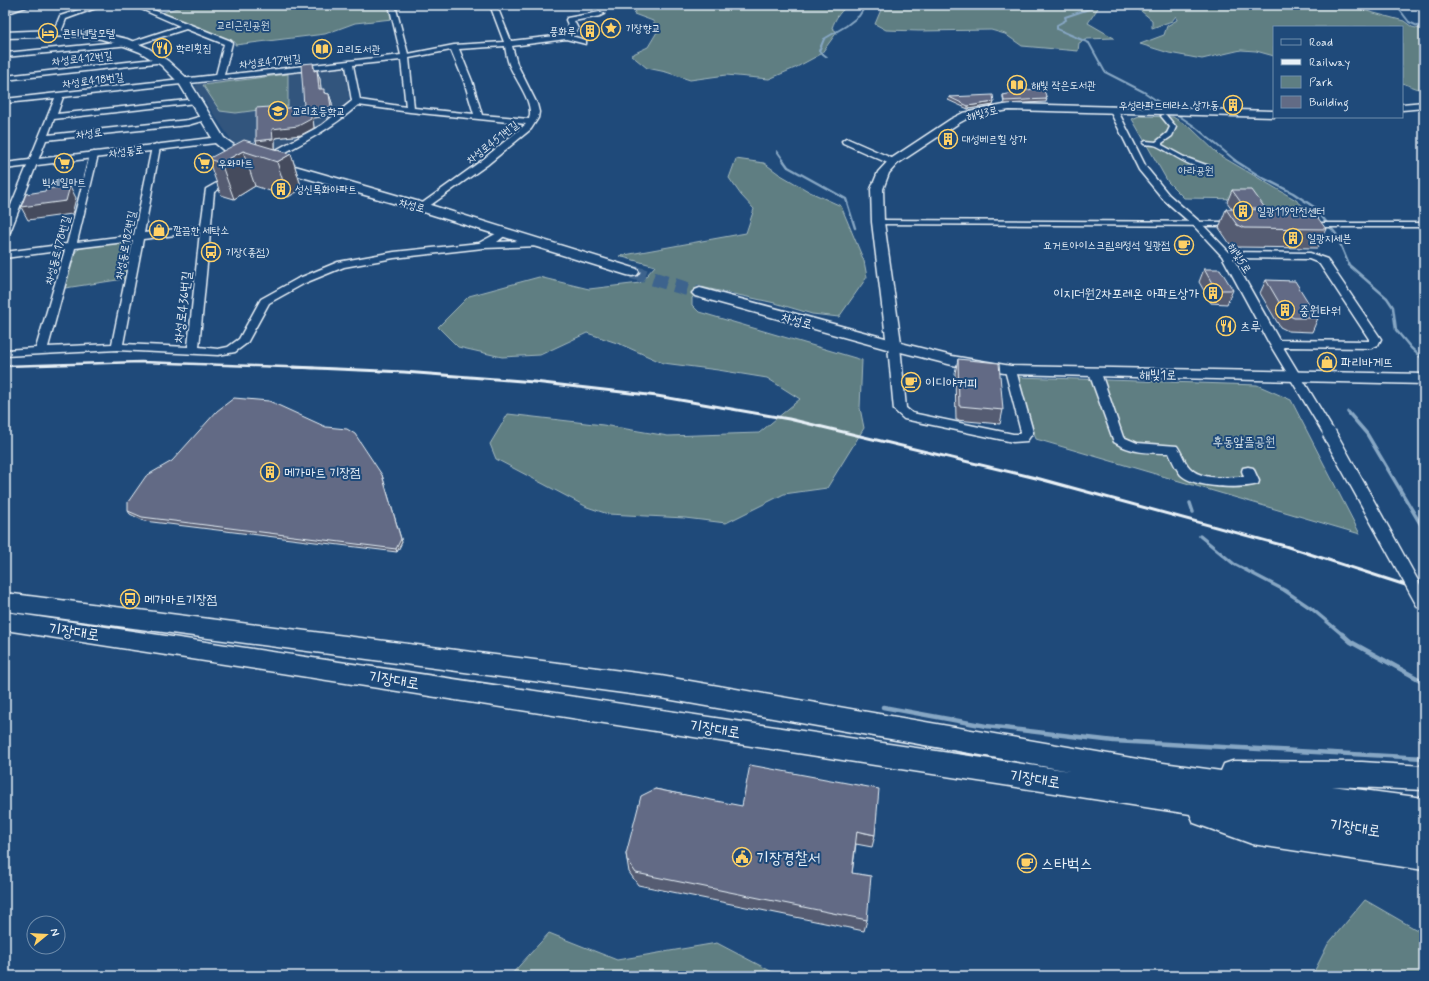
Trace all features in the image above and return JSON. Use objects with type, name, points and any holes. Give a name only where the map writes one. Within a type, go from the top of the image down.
[{"type":"main road","name":"차성로","points":[[5,35],[58,33],[101,36],[131,44],[162,60],[184,81],[219,140],[233,151],[262,161],[422,207],[503,233],[541,243],[632,272]]},
{"type":"main road","name":"차성로","points":[[700,293],[894,346]]},
{"type":"main road","name":"기장대로","points":[[5,602],[661,687],[1152,785],[1424,837]]},
{"type":"main road","name":"기장대로","points":[[5,621],[452,688],[1152,785],[1424,811]]},
{"type":"main road","points":[[1152,785],[1362,774],[1424,778]]},
{"type":"main road","points":[[1152,785],[1252,831],[1424,856]]},
{"type":"street","points":[[5,12],[29,5]]},
{"type":"street","points":[[72,5],[83,10]]},
{"type":"street","points":[[58,33],[63,18],[101,5]]},
{"type":"street","points":[[135,5],[228,43],[220,77]]},
{"type":"street","points":[[392,5],[405,57],[410,110]]},
{"type":"street","name":"차성로451번길","points":[[422,207],[484,163],[532,122],[535,112],[533,104],[513,64],[508,43],[494,6],[514,5]]},
{"type":"street","points":[[584,42],[566,37],[574,29],[570,20],[600,14]]},
{"type":"street","points":[[5,55],[131,44],[187,26]]},
{"type":"street","name":"차성로417번길","points":[[184,81],[405,57],[454,47],[566,37]]},
{"type":"street","points":[[454,47],[468,81],[479,117]]},
{"type":"street","name":"차성로412번길","points":[[5,78],[162,60]]},
{"type":"street","points":[[350,63],[356,102],[410,110],[532,122]]},
{"type":"street","name":"차성로418번길","points":[[5,101],[184,81]]},
{"type":"street","points":[[5,232],[60,95]]},
{"type":"street","name":"차성로","points":[[51,117],[196,101]]},
{"type":"street","name":"차성로436번길","points":[[5,353],[117,347],[193,350],[209,191],[332,123],[356,102]]},
{"type":"street","points":[[1403,107],[1424,105]]},
{"type":"street","name":"해빛3로","points":[[894,346],[878,222],[877,189],[884,172],[893,162],[955,121],[967,115],[1009,107],[1164,113],[1182,111],[1273,114]]},
{"type":"street","name":"해빛5로","points":[[1113,110],[1142,168],[1166,197],[1197,224],[1226,255],[1275,343],[1329,434],[1424,605]]},
{"type":"street","points":[[1158,144],[1172,131],[1173,127],[1164,113]]},
{"type":"street","name":"차성로","points":[[42,138],[188,122],[206,117]]},
{"type":"street","name":"차성동로","points":[[5,166],[219,140]]},
{"type":"street","points":[[846,141],[893,162]]},
{"type":"street","points":[[1146,143],[1158,144],[1174,154],[1207,167]]},
{"type":"street","name":"차성동로182번길","points":[[117,347],[140,237],[156,147]]},
{"type":"street","name":"차성동로178번길","points":[[41,351],[72,246],[94,155]]},
{"type":"street","points":[[878,222],[1242,224]]},
{"type":"street","points":[[1304,225],[1424,225]]},
{"type":"street","points":[[5,255],[205,228]]},
{"type":"street","points":[[481,246],[494,240],[503,233]]},
{"type":"street","points":[[193,350],[218,352],[231,350],[243,341],[265,301],[288,287],[342,264],[394,255],[481,246],[541,243]]},
{"type":"street","points":[[1226,255],[1310,256],[1323,261],[1375,339],[1374,343],[1371,345],[1275,343]]},
{"type":"street","points":[[894,346],[900,410],[908,416],[1013,438],[1023,438],[1027,432],[1011,370]]},
{"type":"street","name":"해빛1로","points":[[894,346],[929,356],[970,365],[1011,370],[1424,379]]},
{"type":"street","points":[[1095,373],[1118,439],[1126,445],[1134,448],[1174,449],[1185,472],[1193,478],[1253,481],[1248,471]]},
{"type":"shaded area","name":"교리초등학교","points":[[339,66],[346,68],[349,97],[348,105],[338,117],[272,155],[239,147],[234,144],[195,87],[197,84],[204,82]]},
{"type":"green space","name":"교리근린공원","points":[[186,5],[388,5],[392,19],[355,23],[325,34],[235,45],[235,42],[161,13]]},
{"type":"green space","points":[[639,5],[850,5],[841,12],[837,18],[832,28],[837,32],[821,54],[795,68],[769,79],[726,75],[690,80],[666,72],[647,68],[631,55],[648,47],[657,32],[653,21],[634,14]]},
{"type":"green space","points":[[883,5],[1097,5],[1098,8],[1088,23],[1114,38],[1087,39],[1079,43],[1078,51],[1022,46],[1005,34],[991,30],[886,30],[875,24]]},
{"type":"green space","points":[[1130,5],[1344,5],[1404,21],[1412,27],[1424,30],[1424,91],[1403,83],[1403,26],[1273,26],[1273,56],[1256,51],[1241,50],[1202,59],[1169,53],[1140,44],[1164,35],[1167,26],[1177,20],[1176,16],[1172,21],[1152,28],[1152,20],[1141,11]]},
{"type":"green space","points":[[288,74],[288,106],[236,113],[220,111],[203,85]]},
{"type":"green space","name":"아라공원","points":[[1139,116],[1173,117],[1191,128],[1219,155],[1296,200],[1308,210],[1316,221],[1264,219],[1248,199],[1184,198],[1168,182],[1132,119]]},
{"type":"green space","points":[[736,159],[764,163],[779,174],[810,192],[841,206],[864,261],[867,277],[839,317],[812,314],[775,303],[701,287],[692,298],[692,305],[699,312],[862,360],[860,408],[864,428],[827,488],[784,494],[726,523],[685,518],[608,514],[587,507],[496,459],[490,444],[508,414],[603,425],[668,436],[759,433],[800,399],[767,378],[663,363],[620,344],[587,333],[540,355],[502,357],[458,347],[438,327],[469,296],[539,277],[589,289],[640,283],[655,266],[619,256],[746,233],[754,209],[741,195],[729,178]]},
{"type":"green space","points":[[127,242],[132,245],[124,279],[65,288],[76,251],[81,248]]},
{"type":"green space","name":"후동앞뜰공원","points":[[1018,377],[1257,385],[1291,400],[1360,534],[1036,439]]},
{"type":"green space","points":[[1365,900],[1424,934],[1424,976],[1312,976],[1328,944]]},
{"type":"green space","points":[[549,933],[617,960],[717,943],[780,976],[510,976]]},
{"type":"building","points":[[313,63],[314,71],[317,70],[319,89],[324,89],[324,93],[329,94],[331,107],[311,109],[311,119],[298,126],[272,129],[273,139],[256,141],[256,108],[270,107],[271,110],[304,106],[301,64]]},
{"type":"building","points":[[1043,87],[1047,99],[1004,101],[1003,95]]},
{"type":"building","points":[[993,95],[994,102],[968,106],[949,97]]},
{"type":"building","points":[[244,140],[291,154],[277,162],[243,151],[221,163],[208,159]]},
{"type":"building","points":[[70,186],[66,201],[21,207],[26,194],[45,191],[46,189]]},
{"type":"building","points":[[1232,190],[1252,190],[1265,208],[1245,208]]},
{"type":"building","points":[[1226,209],[1313,211],[1326,229],[1244,228],[1237,225]]},
{"type":"building","points":[[1204,269],[1220,269],[1233,290],[1216,290]]},
{"type":"building","points":[[1266,280],[1295,281],[1318,318],[1294,318],[1286,314]]},
{"type":"building","points":[[958,359],[999,363],[1003,410],[959,406]]},
{"type":"building","name":"메가마트 기장점","points":[[234,398],[269,401],[326,427],[347,429],[355,434],[382,475],[401,539],[396,549],[142,517],[128,511],[128,502],[146,476],[172,461],[217,411]]},
{"type":"building","name":"기장경찰서","points":[[750,765],[879,789],[875,835],[857,831],[852,873],[871,876],[867,920],[636,873],[627,860],[626,854],[641,796],[655,789],[742,806]]},
{"type":"waterway","points":[[827,57],[819,51],[824,39],[846,26],[859,16],[866,5]]},
{"type":"waterway","points":[[1091,5],[1092,8],[1065,17],[1066,20],[1057,25],[1057,29],[1089,43],[1105,72],[1144,92],[1194,126],[1236,161]]},
{"type":"waterway","points":[[1386,5],[1399,9],[1409,22],[1424,29]]},
{"type":"waterway","points":[[777,151],[784,161]]},
{"type":"waterway","points":[[783,160],[788,167],[846,199],[855,228]]},
{"type":"waterway","points":[[1234,160],[1261,177],[1293,193],[1314,207],[1336,234],[1349,265],[1387,298],[1393,307],[1396,330],[1411,348],[1424,360]]},
{"type":"waterway","points":[[1348,412],[1367,434],[1424,530]]},
{"type":"waterway","points":[[1190,503],[1193,512]]},
{"type":"waterway","points":[[1200,536],[1234,564],[1284,590],[1312,609],[1343,635]]},
{"type":"waterway","points":[[1342,634],[1351,642],[1424,682]]},
{"type":"waterway","points":[[883,707],[986,726],[1114,741],[1424,758]]},
{"type":"tunnel","points":[[632,272],[700,293]]},
{"type":"railway","points":[[5,366],[141,362],[314,368]]},
{"type":"railway","points":[[293,367],[404,372],[534,382],[657,396],[789,419],[1040,479],[1285,546],[1424,591]]},
{"type":"place","name":"기장향교","points":[[611,28]]},
{"type":"place","name":"풍화루","points":[[590,31]]},
{"type":"place","name":"콘티넨탈모텔","points":[[48,33]]},
{"type":"place","name":"학리횟집","points":[[162,48]]},
{"type":"place","name":"교리도서관","points":[[322,49]]},
{"type":"place","name":"해빛 작은도서관","points":[[1017,85]]},
{"type":"place","name":"우성라파드테라스 상가동","points":[[1233,105]]},
{"type":"place","name":"교리초등학교","points":[[278,111]]},
{"type":"place","name":"대성베르힐 상가","points":[[948,139]]},
{"type":"place","name":"빅세일마트","points":[[64,163]]},
{"type":"place","name":"우와마트","points":[[204,163]]},
{"type":"place","name":"성신목화아파트","points":[[281,189]]},
{"type":"place","name":"일광119안전센터","points":[[1243,211]]},
{"type":"place","name":"깔끔한 세탁소","points":[[159,230]]},
{"type":"place","name":"일광지세븐","points":[[1293,238]]},
{"type":"place","name":"요거트아이스크림의정석 일광점","points":[[1184,245]]},
{"type":"place","name":"기장(종점)","points":[[211,252]]},
{"type":"place","name":"이지더원2차포레온 아파트상가","points":[[1213,293]]},
{"type":"place","name":"중원타워","points":[[1285,310]]},
{"type":"place","name":"츠루","points":[[1226,326]]},
{"type":"place","name":"파리바게뜨","points":[[1327,362]]},
{"type":"place","name":"이디야커피","points":[[911,382]]},
{"type":"place","name":"메가마트 기장점","points":[[270,472]]},
{"type":"place","name":"메가마트기장점","points":[[130,599]]},
{"type":"place","name":"기장경찰서","points":[[742,857]]},
{"type":"place","name":"스타벅스","points":[[1027,863]]}]
